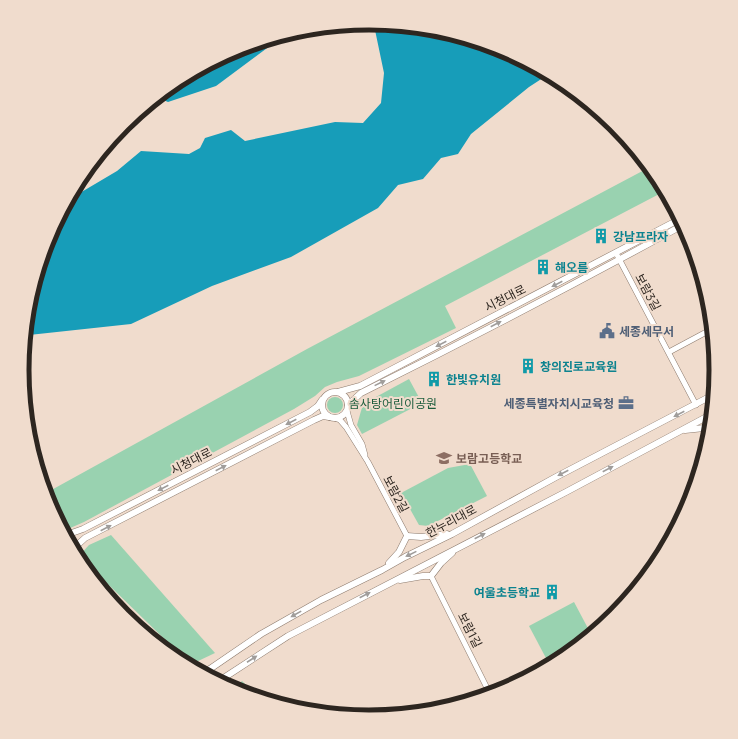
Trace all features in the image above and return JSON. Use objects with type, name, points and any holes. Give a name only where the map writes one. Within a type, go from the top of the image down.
[{"type":"street","name":"시청대로","points":[[338,392],[360,386],[675,222]]},
{"type":"street","name":"시청대로","points":[[348,408],[361,392],[455,346],[620,260],[678,228]]},
{"type":"street","name":"보람3길","points":[[616,253],[696,405]]},
{"type":"street","points":[[668,352],[707,332]]},
{"type":"street","points":[[338,392],[346,396],[348,408],[343,415],[332,417],[323,410],[322,400],[329,393],[338,392]]},
{"type":"street","name":"한누리대로","points":[[209,669],[281,622],[321,600],[452,534],[556,477],[707,399]]},
{"type":"street","name":"시청대로","points":[[72,533],[82,530],[310,412],[318,406],[322,400]]},
{"type":"street","name":"보람2길","points":[[348,408],[351,425],[362,444],[368,462]]},
{"type":"street","name":"시청대로","points":[[78,544],[85,538],[307,423],[323,416],[332,417]]},
{"type":"street","name":"보람2길","points":[[332,417],[340,420],[346,427],[368,462],[407,536]]},
{"type":"street","points":[[225,677],[288,636],[705,418]]},
{"type":"street","points":[[680,431],[703,428]]},
{"type":"street","points":[[382,570],[399,552],[407,536],[421,537],[452,534]]},
{"type":"street","points":[[388,584],[408,578],[431,576],[441,563],[458,548]]},
{"type":"street","name":"보람1길","points":[[431,576],[487,688]]},
{"type":"green space","points":[[644,170],[659,194],[445,306],[456,328],[359,376],[325,387],[315,396],[294,409],[84,522],[69,529],[51,490],[307,349]]},
{"type":"green space","name":"솜사탕어린이공원","points":[[409,379],[422,403],[362,434],[357,425],[363,404]]},
{"type":"green space","points":[[332,397],[338,397],[343,402],[341,411],[338,413],[332,413],[327,408],[327,402]]},
{"type":"green space","points":[[470,464],[487,496],[428,526],[419,525],[401,493],[448,468]]},
{"type":"green space","points":[[111,535],[215,653],[196,662],[171,646],[98,574],[83,552],[89,545]]},
{"type":"green space","points":[[574,602],[588,629],[547,659],[529,626]]},
{"type":"green space","points":[[242,681],[249,687],[239,684]]},
{"type":"water","points":[[375,30],[413,32],[457,41],[499,55],[543,78],[529,87],[471,134],[458,154],[441,158],[423,179],[398,185],[378,208],[291,257],[212,286],[131,324],[31,335],[36,303],[47,260],[64,219],[78,194],[117,171],[141,151],[189,154],[200,148],[205,138],[231,130],[245,141],[335,122],[363,123],[381,103],[384,73]]},
{"type":"water","points":[[273,44],[216,86],[168,102],[162,100],[199,75],[239,55]]},
{"type":"place","name":"강남프라자","points":[[601,236]]},
{"type":"place","name":"해오름","points":[[543,267]]},
{"type":"place","name":"세종세무서","points":[[607,331]]},
{"type":"place","name":"창의진로교육원","points":[[528,366]]},
{"type":"place","name":"한빛유치원","points":[[434,379]]},
{"type":"place","name":"세종특별자치시교육청","points":[[626,403]]},
{"type":"place","name":"보람고등학교","points":[[444,458]]},
{"type":"place","name":"여울초등학교","points":[[552,592]]}]
